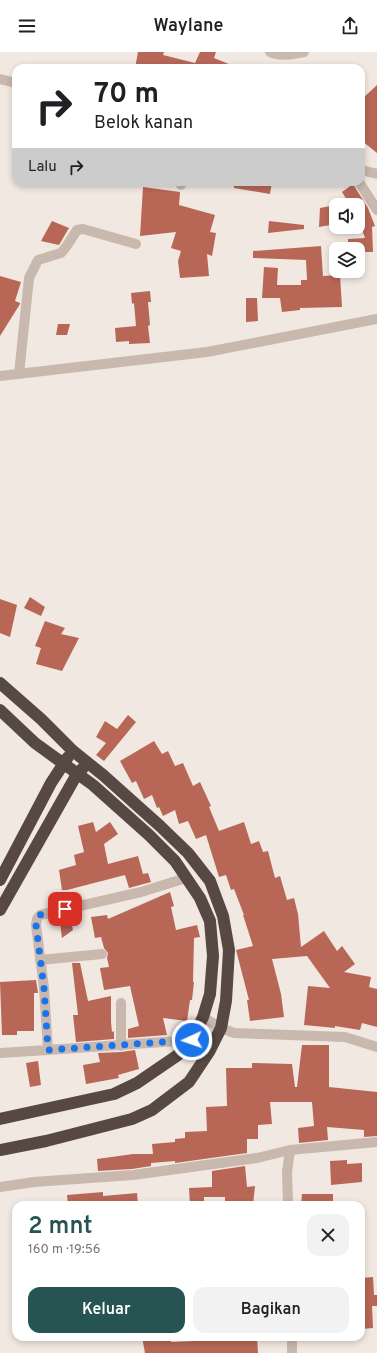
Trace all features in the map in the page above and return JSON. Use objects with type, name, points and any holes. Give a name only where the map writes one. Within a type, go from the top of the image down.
[{"type":"highway","points":[[0,683],[41,719],[73,751],[103,775],[188,853],[210,881],[223,916],[228,950],[226,1001],[221,1028],[209,1052],[189,1082],[152,1110],[132,1119],[46,1141],[0,1150]]},
{"type":"highway","points":[[0,710],[35,743],[93,785],[149,835],[175,861],[200,898],[210,921],[213,956],[210,994],[203,1017],[192,1040],[178,1055],[137,1083],[114,1094],[0,1119]]},
{"type":"highway","points":[[0,880],[51,783],[63,763],[73,751]]},
{"type":"highway","points":[[0,910],[78,774],[88,763]]},
{"type":"street","points":[[270,52],[274,54],[293,54],[304,52]]},
{"type":"street","points":[[0,79],[12,82]]},
{"type":"street","points":[[365,171],[377,174]]},
{"type":"street","points":[[362,186],[377,210]]},
{"type":"street","points":[[19,374],[29,278],[38,260],[61,253],[74,234],[82,229],[136,244]]},
{"type":"street","points":[[0,376],[206,352],[377,319]]},
{"type":"street","points":[[48,1050],[36,925],[37,919],[40,915],[141,892],[186,878]]},
{"type":"street","points":[[40,960],[102,954]]},
{"type":"street","points":[[121,1003],[121,1046]]},
{"type":"street","points":[[203,1017],[221,1028],[234,1033],[345,1037],[377,1047]]},
{"type":"street","points":[[0,1053],[192,1040]]},
{"type":"street","points":[[0,1187],[34,1182],[133,1175],[257,1158],[290,1150],[377,1142]]},
{"type":"street","points":[[288,1201],[287,1172],[290,1150]]},
{"type":"street","points":[[292,1341],[292,1353]]},
{"type":"building","points":[[138,52],[164,52],[163,55],[195,63],[200,52],[216,52],[214,58],[229,64],[136,64]]},
{"type":"building","points":[[377,85],[377,153],[365,143],[365,96]]},
{"type":"building","points":[[234,186],[271,186],[270,194],[234,188]]},
{"type":"building","points":[[350,186],[354,186],[362,198],[346,198],[342,192]]},
{"type":"building","points":[[143,187],[180,192],[179,205],[215,215],[210,232],[216,233],[212,256],[207,254],[209,276],[180,278],[178,261],[181,251],[171,248],[176,232],[140,236]]},
{"type":"building","points":[[365,203],[375,226],[372,227],[373,252],[365,252],[365,242],[348,242],[348,239],[365,238],[364,234],[365,234]]},
{"type":"building","points":[[329,206],[329,225],[319,227],[320,208]]},
{"type":"building","points":[[52,221],[69,228],[59,245],[41,241]]},
{"type":"building","points":[[269,221],[304,225],[304,229],[268,233]]},
{"type":"building","points":[[321,246],[323,276],[329,276],[329,278],[340,278],[342,307],[300,308],[300,310],[282,312],[280,298],[262,298],[264,267],[278,268],[277,285],[301,285],[301,280],[307,280],[306,260],[253,258],[253,251]]},
{"type":"building","points":[[0,276],[21,282],[15,301],[20,304],[0,336]]},
{"type":"building","points":[[150,291],[151,302],[148,302],[150,325],[148,326],[150,343],[129,344],[129,341],[116,342],[115,328],[136,326],[134,303],[132,304],[131,293]]},
{"type":"building","points":[[246,298],[257,298],[258,321],[246,322]]},
{"type":"building","points":[[58,324],[70,324],[67,335],[56,335]]},
{"type":"building","points":[[30,597],[45,607],[41,616],[24,608]]},
{"type":"building","points":[[0,599],[17,605],[10,637],[0,633]]},
{"type":"building","points":[[45,621],[65,628],[61,634],[79,638],[62,671],[36,664],[41,648],[35,646]]},
{"type":"building","points":[[128,715],[136,722],[104,761],[96,755],[106,743],[96,737],[105,721],[117,729]]},
{"type":"building","points":[[154,741],[162,754],[168,751],[175,766],[183,763],[193,786],[200,782],[211,806],[209,807],[219,831],[244,822],[251,844],[259,841],[263,852],[268,851],[275,878],[280,876],[287,900],[294,898],[298,914],[301,947],[324,931],[337,951],[342,946],[355,964],[344,972],[371,977],[369,987],[377,989],[377,1027],[362,1023],[360,1030],[335,1026],[335,1028],[304,1025],[308,986],[330,988],[307,956],[272,959],[281,994],[284,1017],[250,1021],[247,1000],[249,1000],[236,950],[253,946],[244,915],[234,889],[231,890],[226,875],[219,877],[206,835],[196,839],[188,821],[179,824],[175,810],[163,816],[159,807],[157,808],[152,795],[144,799],[136,781],[132,783],[120,761]]},
{"type":"building","points":[[93,822],[96,832],[110,822],[118,834],[104,844],[108,864],[138,856],[143,874],[148,873],[151,882],[129,888],[125,875],[62,890],[59,870],[76,865],[74,855],[84,852],[78,826]]},
{"type":"building","points":[[170,892],[174,906],[171,907],[176,930],[197,925],[200,937],[194,938],[194,982],[192,1000],[190,1000],[187,1021],[163,1018],[167,1035],[128,1038],[128,1029],[139,1026],[130,986],[104,990],[100,968],[109,967],[107,958],[108,953],[104,948],[101,937],[95,938],[91,917],[107,915],[108,919]]},
{"type":"building","points":[[71,921],[73,930],[62,938],[60,923]]},
{"type":"building","points":[[72,963],[80,963],[88,1001],[111,996],[111,1022],[112,1032],[114,1031],[114,1039],[76,1042],[73,1015],[78,1015]]},
{"type":"building","points":[[36,980],[38,993],[34,993],[34,1031],[17,1031],[17,1035],[2,1035],[0,982]]},
{"type":"building","points":[[302,1045],[329,1045],[329,1087],[377,1092],[377,1136],[364,1137],[364,1130],[327,1127],[328,1140],[299,1143],[298,1128],[314,1126],[312,1102],[270,1102],[272,1124],[258,1125],[258,1139],[247,1139],[247,1153],[175,1163],[175,1161],[151,1163],[151,1166],[132,1169],[98,1171],[97,1159],[133,1154],[153,1154],[152,1144],[175,1142],[175,1139],[185,1138],[185,1132],[207,1131],[206,1107],[227,1106],[226,1068],[252,1068],[252,1063],[292,1064],[295,1087],[297,1087]]},
{"type":"building","points":[[135,1050],[139,1069],[118,1075],[119,1078],[86,1084],[83,1065],[100,1062],[98,1053]]},
{"type":"building","points":[[38,1061],[41,1085],[30,1087],[26,1063]]},
{"type":"building","points":[[347,1160],[347,1164],[362,1163],[362,1182],[331,1185],[330,1161]]},
{"type":"building","points":[[245,1166],[247,1187],[255,1186],[253,1201],[225,1201],[225,1197],[204,1197],[204,1201],[190,1201],[189,1188],[212,1187],[212,1171]]},
{"type":"building","points":[[103,1192],[103,1196],[137,1193],[138,1201],[68,1201],[67,1195]]},
{"type":"building","points":[[302,1194],[333,1194],[333,1201],[301,1201]]},
{"type":"building","points":[[373,1277],[374,1295],[377,1295],[377,1306],[372,1306],[373,1328],[365,1329],[365,1278]]},
{"type":"building","points":[[143,1341],[257,1341],[258,1353],[145,1353]]},
{"type":"route","points":[[65,909],[43,913],[37,919],[36,925],[44,988],[48,1050],[192,1040]]}]
